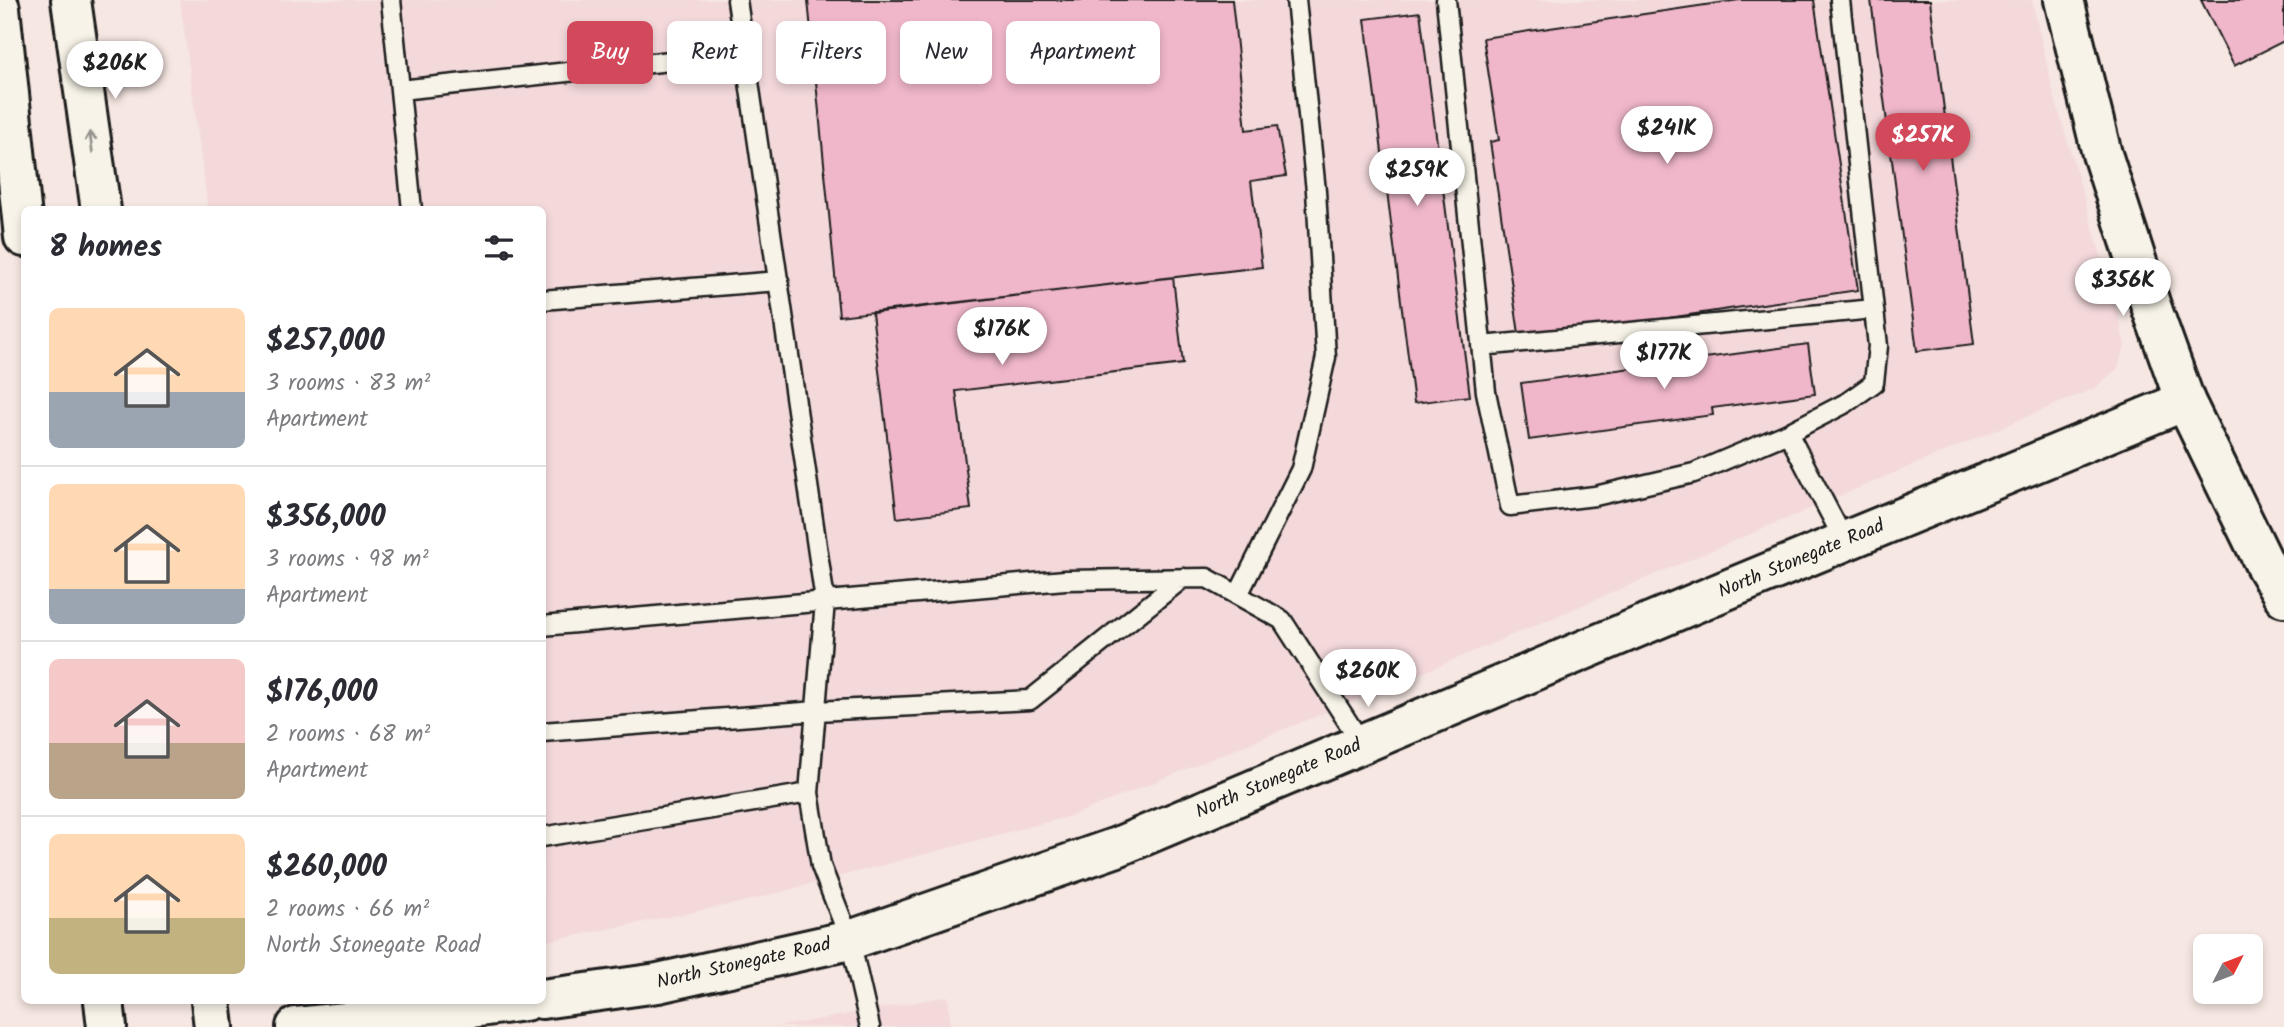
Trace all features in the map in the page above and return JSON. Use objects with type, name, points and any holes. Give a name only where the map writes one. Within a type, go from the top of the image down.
[{"type":"street","points":[[71,0],[100,206]]},
{"type":"street","points":[[2064,0],[2102,154],[2185,401],[2266,567],[2284,597]]},
{"type":"street","points":[[0,8],[21,208]]},
{"type":"street","name":"North Stonegate Road","points":[[546,998],[658,983],[850,940],[1118,847],[2185,401]]},
{"type":"street","points":[[104,1004],[107,1027]]},
{"type":"street","points":[[211,1004],[214,1027]]},
{"type":"street","points":[[296,1027],[502,1004]]},
{"type":"lane","points":[[391,0],[412,206]]},
{"type":"lane","points":[[737,0],[740,21]]},
{"type":"lane","points":[[1238,595],[1301,469],[1326,357],[1316,191],[1296,0]]},
{"type":"lane","points":[[1446,0],[1486,392],[1510,506],[1595,496],[1694,473],[1787,433],[1846,403],[1874,383],[1878,345],[1840,0]]},
{"type":"lane","points":[[400,90],[667,61]]},
{"type":"lane","points":[[750,84],[825,601],[809,793],[821,866],[850,940],[870,1027]]},
{"type":"lane","points":[[546,300],[779,281]]},
{"type":"lane","points":[[1481,346],[1874,309]]},
{"type":"lane","points":[[1787,433],[1845,542]]},
{"type":"lane","points":[[546,732],[817,711],[1030,700],[1184,578]]},
{"type":"lane","points":[[546,626],[1065,580],[1207,578],[1282,620],[1362,744]]},
{"type":"lane","points":[[546,836],[809,793]]},
{"type":"shaded area","points":[[180,0],[2032,0],[2054,95],[2117,310],[2125,346],[2118,368],[2095,388],[1432,669],[1074,815],[743,902],[546,941],[546,206],[207,206]]},
{"type":"shaded area","points":[[948,996],[951,1027],[777,1027]]},
{"type":"building","points":[[808,0],[1232,0],[1246,130],[1277,126],[1286,176],[1251,181],[1262,267],[839,316],[816,84],[886,84],[886,21],[810,21]]},
{"type":"building","points":[[1739,0],[1814,0],[1858,290],[1520,340],[1490,142],[1499,140],[1483,38]]},
{"type":"building","points":[[1871,0],[1930,0],[1974,344],[1917,351]]},
{"type":"building","points":[[2201,0],[2284,0],[2284,41],[2234,66]]},
{"type":"building","points":[[1420,12],[1470,396],[1414,403],[1365,19]]},
{"type":"building","points":[[1173,277],[1183,364],[956,391],[971,509],[897,518],[872,313]]},
{"type":"building","points":[[1808,344],[1815,394],[1712,408],[1713,415],[1529,440],[1521,383]]}]
